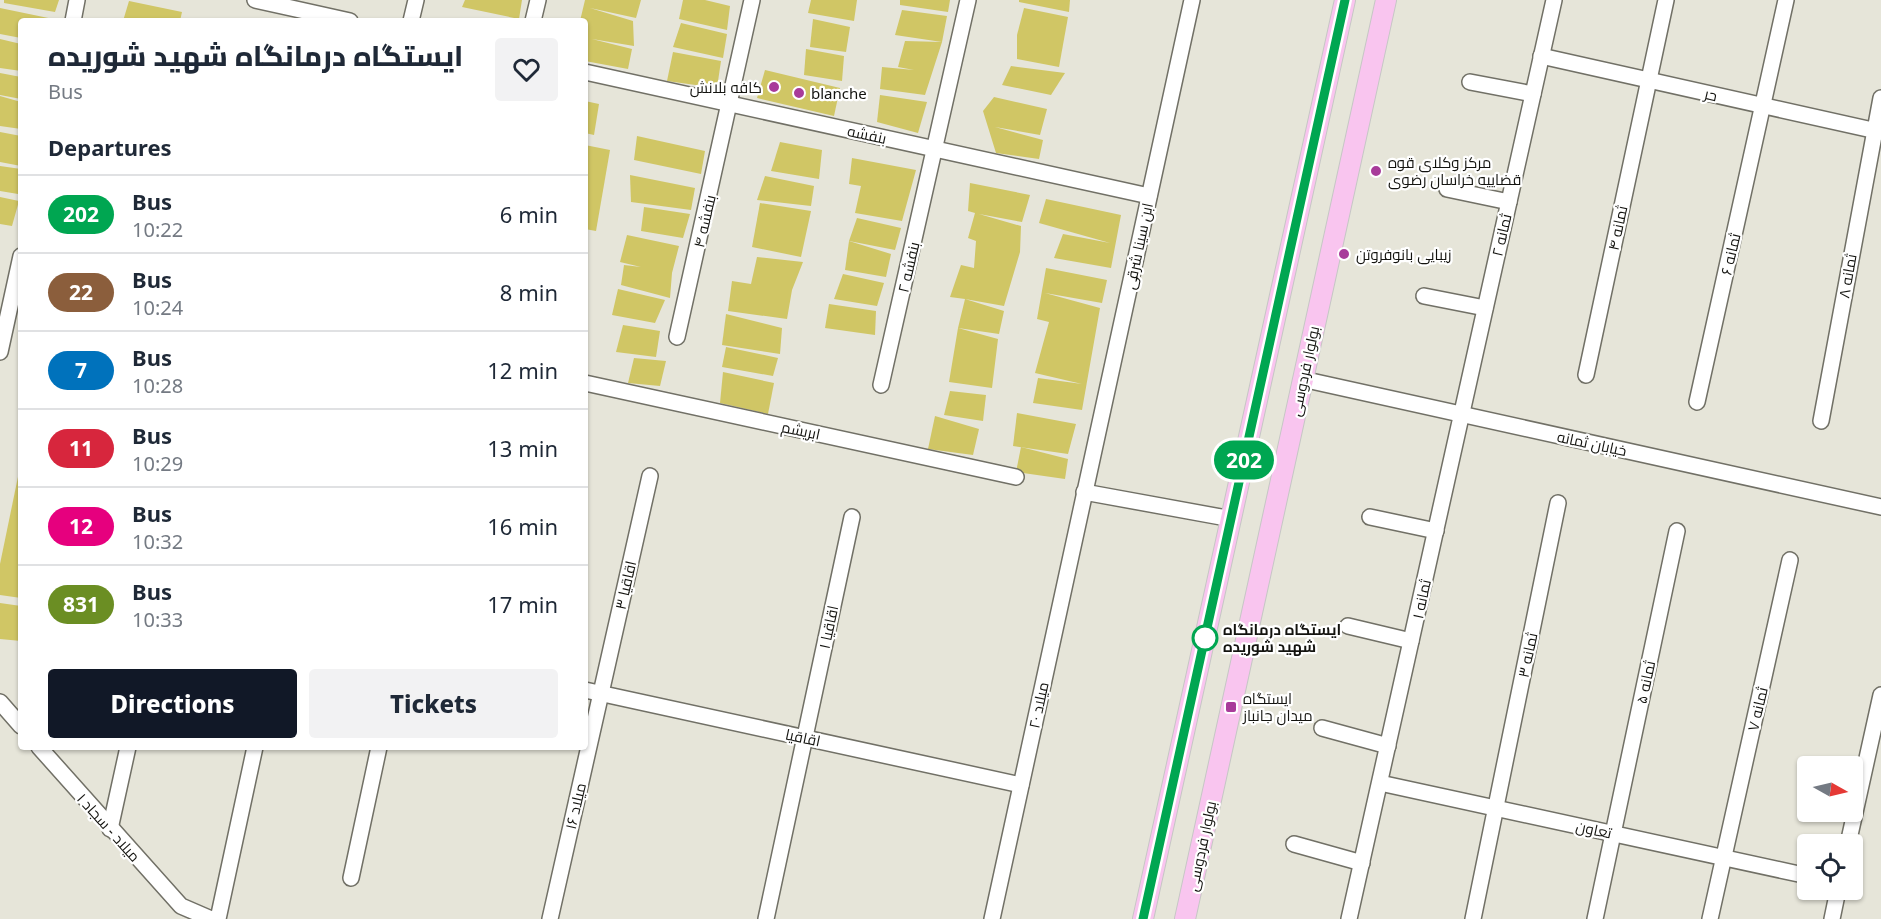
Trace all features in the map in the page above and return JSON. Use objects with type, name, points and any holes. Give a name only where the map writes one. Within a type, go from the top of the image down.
[{"type":"main road","points":[[1143,919],[1345,0]]},
{"type":"main road","name":"بولوار فردوسی","points":[[1185,919],[1386,0]]},
{"type":"street","points":[[73,18],[77,0]]},
{"type":"street","points":[[255,0],[289,10],[333,18]]},
{"type":"street","points":[[412,18],[416,0]]},
{"type":"street","points":[[534,18],[538,0]]},
{"type":"street","name":"بنفشه ۴","points":[[677,337],[752,0]]},
{"type":"street","name":"بنفشه ۲","points":[[881,385],[968,0]]},
{"type":"street","name":"ابن سینا شرقی","points":[[1084,492],[1192,0]]},
{"type":"street","name":"ثمانه ۲","points":[[1461,414],[1554,0]]},
{"type":"street","name":"ثمانه ۴","points":[[1586,375],[1666,0]]},
{"type":"street","name":"ثمانه ۶","points":[[1697,402],[1786,0]]},
{"type":"street","name":"حر","points":[[1541,56],[1877,131]]},
{"type":"street","name":"بنفشه","points":[[588,73],[1149,196]]},
{"type":"street","points":[[1470,82],[1533,94]]},
{"type":"street","name":"ثمانه ۸","points":[[1821,421],[1877,131],[1881,98]]},
{"type":"street","points":[[1447,189],[1509,202]]},
{"type":"street","points":[[0,352],[18,270]]},
{"type":"street","points":[[1424,296],[1485,308]]},
{"type":"street","name":"خیابان ثمانه","points":[[1302,379],[1881,507]]},
{"type":"street","name":"ابریشم","points":[[588,384],[1016,477]]},
{"type":"street","name":"ثمانه ۱","points":[[1349,919],[1461,414]]},
{"type":"street","name":"اقاقیا ۳","points":[[601,693],[650,476]]},
{"type":"street","points":[[1084,492],[1232,519]]},
{"type":"street","name":"میلاد ۲۰","points":[[992,919],[1084,492]]},
{"type":"street","name":"ثمانه ۳","points":[[1473,919],[1558,503]]},
{"type":"street","name":"اقاقیا ۱","points":[[766,919],[852,517]]},
{"type":"street","points":[[1370,517],[1436,531]]},
{"type":"street","name":"ثمانه ۵","points":[[1595,919],[1677,531]]},
{"type":"street","name":"ثمانه ۷","points":[[1710,919],[1790,560]]},
{"type":"street","points":[[1348,626],[1411,641]]},
{"type":"street","name":"اقاقیا","points":[[588,691],[1021,785]]},
{"type":"street","name":"میلاد ۱۶","points":[[550,919],[601,693]]},
{"type":"street","points":[[1850,834],[1881,695]]},
{"type":"street","points":[[0,702],[18,723]]},
{"type":"street","points":[[1322,728],[1388,746]]},
{"type":"street","name":"میلاد - سجاد ۱","points":[[42,750],[181,906],[211,919]]},
{"type":"street","points":[[110,829],[127,750]]},
{"type":"street","points":[[218,919],[254,750]]},
{"type":"street","points":[[351,878],[378,750]]},
{"type":"street","name":"تعاون","points":[[1380,783],[1797,874]]},
{"type":"street","points":[[1294,844],[1362,862]]},
{"type":"street","points":[[1832,919],[1836,900]]},
{"type":"building","points":[[4,0],[59,0],[55,12],[4,3]]},
{"type":"building","points":[[465,0],[522,0],[519,18],[462,7]]},
{"type":"building","points":[[585,0],[641,0],[636,18],[590,8],[633,21],[634,46],[592,39],[632,49],[628,69],[588,62],[588,18],[581,18]]},
{"type":"building","points":[[683,0],[705,0],[730,6],[727,30],[679,19]]},
{"type":"building","points":[[811,0],[857,0],[854,21],[808,13]]},
{"type":"building","points":[[900,0],[950,0],[948,12],[900,5]]},
{"type":"building","points":[[1019,0],[1070,0],[1069,12],[1019,2]]},
{"type":"building","points":[[129,1],[182,12],[181,18],[124,18]]},
{"type":"building","points":[[0,8],[48,18],[18,18],[18,37],[0,34]]},
{"type":"building","points":[[1024,8],[1068,17],[1059,67],[1017,59],[1017,35]]},
{"type":"building","points":[[902,10],[947,16],[942,42],[895,35]]},
{"type":"building","points":[[813,19],[850,27],[846,52],[810,47]]},
{"type":"building","points":[[681,23],[727,34],[723,58],[673,47]]},
{"type":"building","points":[[0,39],[18,43],[18,71],[0,68]]},
{"type":"building","points":[[905,41],[942,42],[925,95],[880,89],[882,67],[914,70],[898,67]]},
{"type":"building","points":[[806,49],[844,56],[842,81],[804,75]]},
{"type":"building","points":[[673,52],[721,61],[717,88],[667,81]]},
{"type":"building","points":[[1011,66],[1065,73],[1051,95],[1002,85]]},
{"type":"building","name":"blanche","points":[[765,70],[840,88],[834,116],[757,98]]},
{"type":"building","points":[[0,73],[18,76],[18,98],[0,95]]},
{"type":"building","points":[[880,95],[927,102],[918,133],[877,122]]},
{"type":"building","points":[[0,96],[18,101],[18,129],[0,126]]},
{"type":"building","points":[[994,97],[1047,109],[1040,135],[995,127],[1043,140],[1039,159],[996,153],[983,111]]},
{"type":"building","points":[[588,102],[599,104],[594,135],[588,134]]},
{"type":"building","points":[[0,132],[18,135],[18,165],[0,162]]},
{"type":"building","points":[[637,136],[705,151],[701,174],[634,160]]},
{"type":"building","points":[[780,142],[822,150],[819,179],[771,171]]},
{"type":"building","points":[[588,146],[610,150],[596,231],[588,230]]},
{"type":"building","points":[[852,158],[916,170],[902,221],[855,213],[861,186],[849,184]]},
{"type":"building","points":[[0,166],[18,169],[18,194],[0,191]]},
{"type":"building","points":[[630,175],[695,188],[691,210],[631,202]]},
{"type":"building","points":[[765,176],[814,186],[811,206],[757,200]]},
{"type":"building","points":[[970,183],[1030,195],[1022,222],[979,214],[1021,226],[1020,252],[1004,306],[950,297],[961,265],[974,268],[976,241],[968,238],[975,213],[968,211]]},
{"type":"building","points":[[0,197],[18,201],[12,226],[0,224]]},
{"type":"building","points":[[1046,199],[1121,215],[1111,268],[1054,258],[1063,234],[1110,243],[1039,223]]},
{"type":"building","points":[[760,203],[811,211],[801,257],[752,247]]},
{"type":"building","points":[[644,207],[690,214],[683,238],[641,231]]},
{"type":"building","points":[[857,218],[901,228],[895,250],[849,241]]},
{"type":"building","points":[[627,235],[679,246],[672,273],[670,298],[621,285],[624,265],[641,267],[620,262]]},
{"type":"building","points":[[849,241],[891,254],[886,277],[845,270]]},
{"type":"building","points":[[757,257],[803,262],[792,290],[787,319],[728,311],[732,281],[751,284]]},
{"type":"building","points":[[1046,268],[1107,280],[1102,303],[1045,293],[1100,308],[1082,410],[1033,403],[1038,378],[1082,384],[1035,373],[1049,322],[1037,319]]},
{"type":"building","points":[[843,274],[884,283],[877,306],[834,299]]},
{"type":"building","points":[[618,289],[665,300],[655,323],[612,315]]},
{"type":"building","points":[[965,299],[1004,311],[999,334],[958,328]]},
{"type":"building","points":[[829,304],[876,311],[875,335],[825,328]]},
{"type":"building","points":[[726,314],[782,328],[780,354],[722,345]]},
{"type":"building","points":[[623,325],[660,331],[656,357],[616,352]]},
{"type":"building","points":[[958,328],[998,339],[992,388],[949,382]]},
{"type":"building","points":[[726,347],[778,358],[773,376],[722,367]]},
{"type":"building","points":[[634,358],[666,361],[660,386],[628,383]]},
{"type":"building","points":[[723,372],[774,383],[768,414],[720,403]]},
{"type":"building","points":[[950,391],[986,395],[983,421],[944,415]]},
{"type":"building","points":[[1017,413],[1076,424],[1068,454],[1013,446]]},
{"type":"building","points":[[935,416],[979,429],[973,455],[928,449]]},
{"type":"building","points":[[1021,447],[1068,459],[1065,479],[1016,472]]},
{"type":"building","points":[[18,477],[18,598],[0,595],[0,564]]},
{"type":"building","points":[[0,603],[18,606],[18,641],[0,639]]},
{"type":"bus line","name":"202","points":[[1143,919],[1345,0]]},
{"type":"place","name":"کافه بلانش","points":[[774,87]]},
{"type":"place","name":"blanche","points":[[799,93]]},
{"type":"place","name":"مرکز وکلای قوه قضاییه خراسان رضوی","points":[[1376,171]]},
{"type":"place","name":"زیبایی بانوفروتن","points":[[1344,254]]},
{"type":"place","name":"ایستگاه درمانگاه شهید شوریده","points":[[1205,638]]},
{"type":"place","name":"ایستگاه میدان جانباز","points":[[1231,707]]}]
